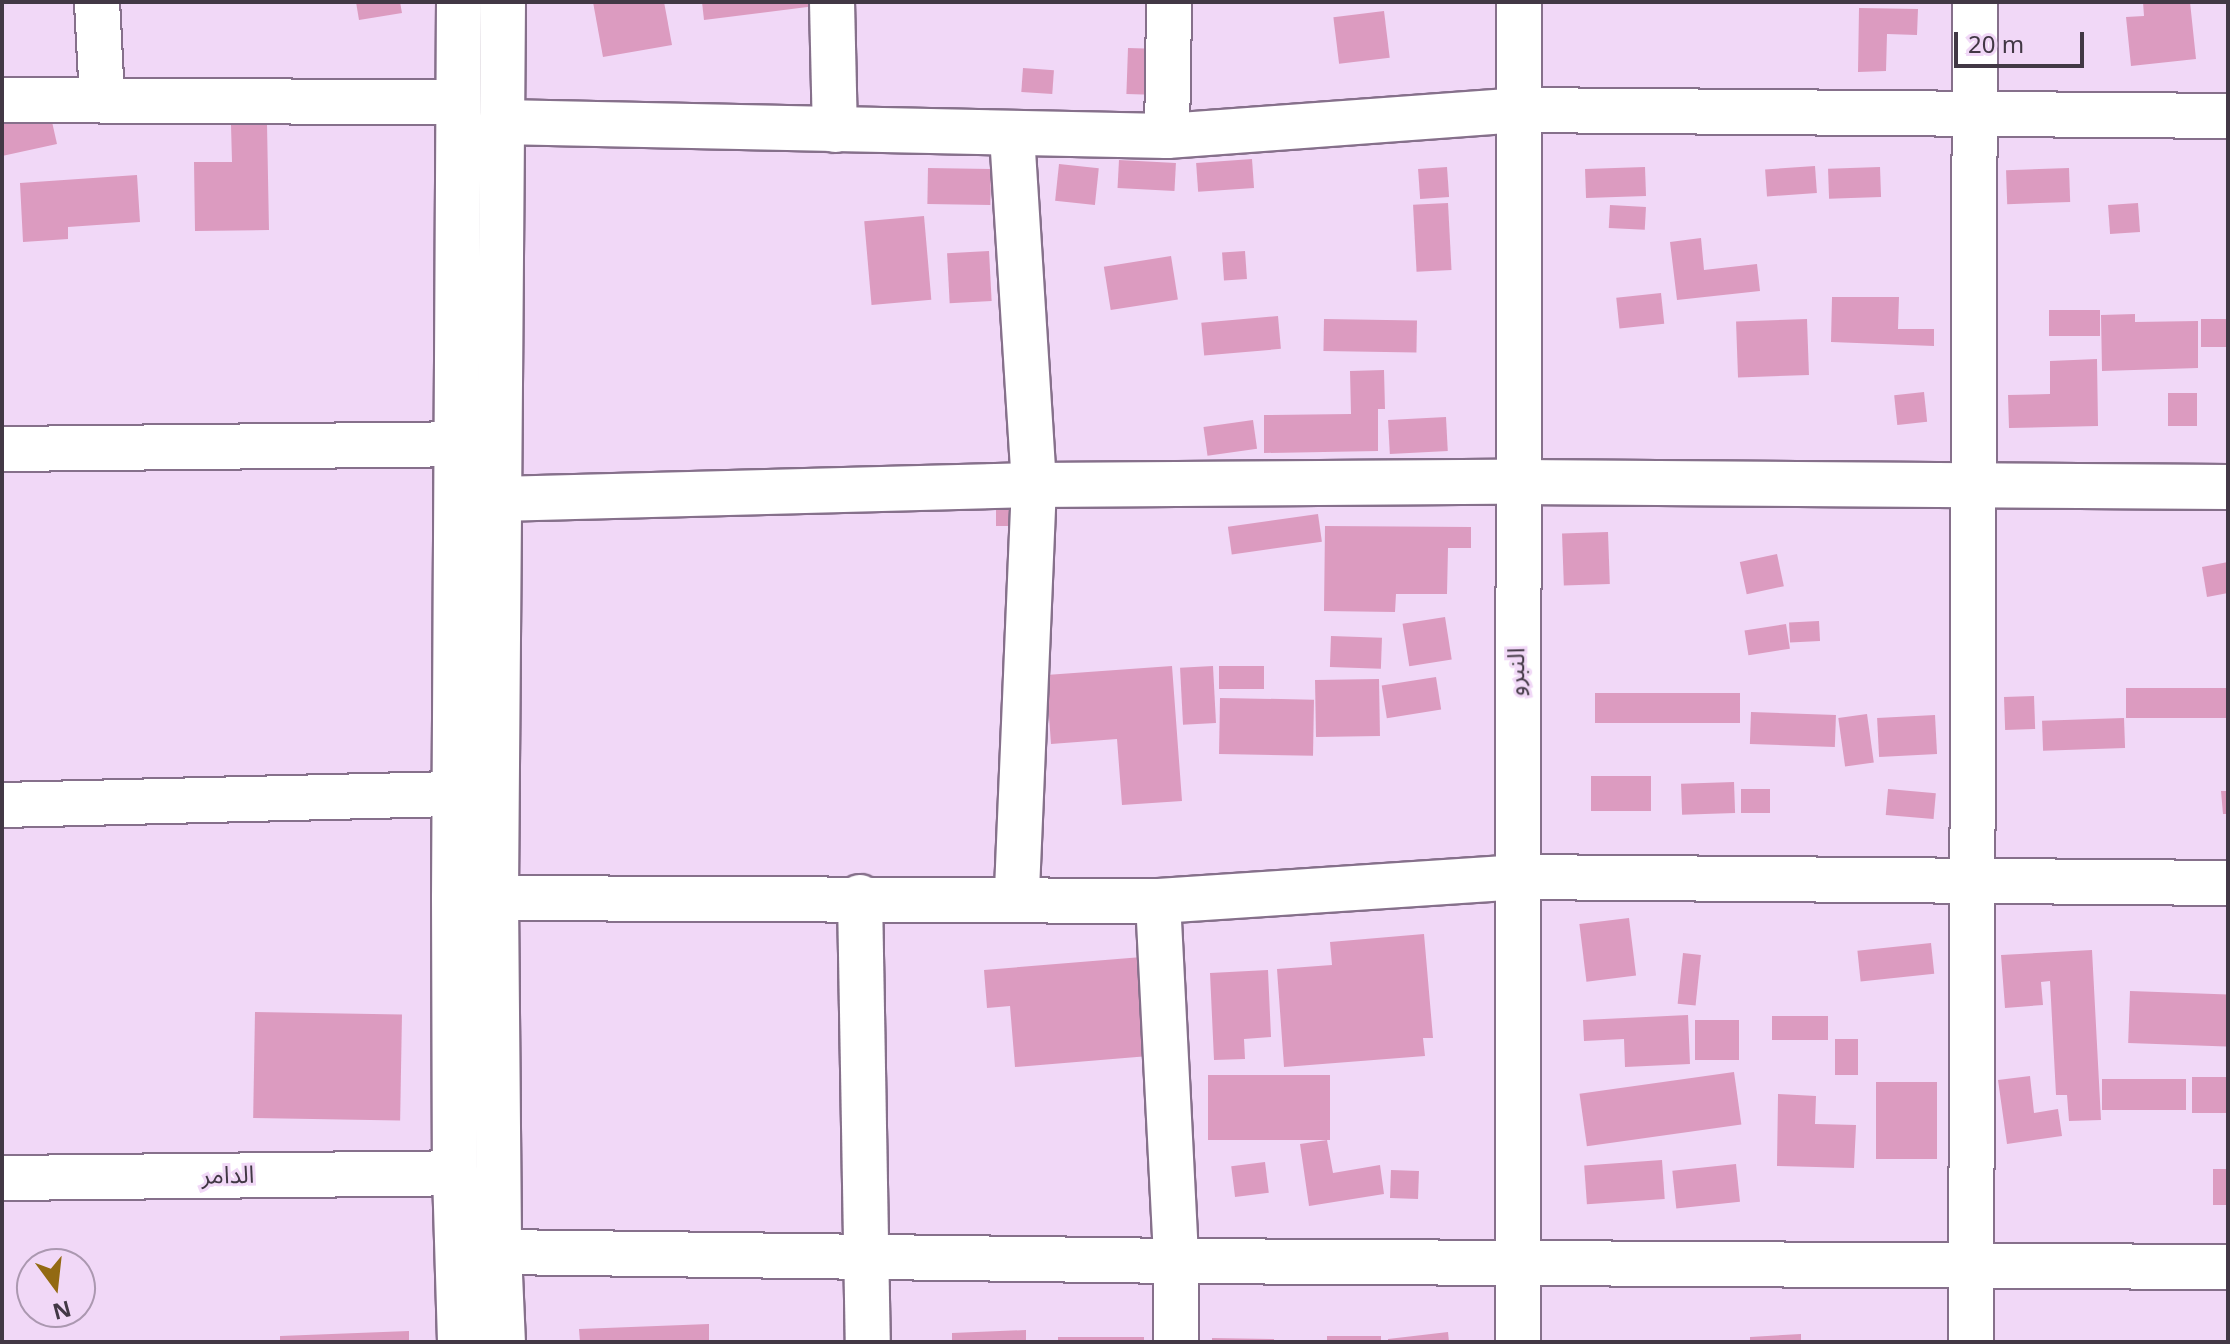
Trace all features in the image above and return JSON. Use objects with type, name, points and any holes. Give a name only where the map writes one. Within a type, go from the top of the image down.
[{"type":"street","points":[[97,2],[102,99]]},
{"type":"street","points":[[459,2],[455,1173],[460,1342]]},
{"type":"street","points":[[503,2],[496,898],[499,1252],[503,1342]]},
{"type":"street","points":[[832,2],[835,130]]},
{"type":"street","points":[[1167,136],[1169,2]]},
{"type":"street","name":"النبرو","points":[[1518,1342],[1519,2]]},
{"type":"street","points":[[1971,1342],[1975,2]]},
{"type":"street","points":[[2,100],[457,102]]},
{"type":"street","points":[[501,122],[1167,136],[1518,110],[2228,116]]},
{"type":"street","points":[[1012,135],[1034,485],[1017,899]]},
{"type":"street","points":[[2,449],[456,444]]},
{"type":"street","points":[[498,499],[1034,485],[1518,482],[2228,487]]},
{"type":"street","points":[[2,805],[455,794]]},
{"type":"street","points":[[496,898],[860,897],[1158,901],[1517,877],[2228,883]]},
{"type":"street","points":[[860,897],[868,1342]]},
{"type":"street","points":[[1158,901],[1176,1261],[1176,1342]]},
{"type":"street","name":"الدامر","points":[[2,1178],[455,1173]]},
{"type":"street","points":[[499,1252],[1519,1264],[2228,1267]]},
{"type":"building","points":[[356,2],[400,2],[402,13],[359,20]]},
{"type":"building","points":[[593,2],[664,2],[672,45],[603,57]]},
{"type":"building","points":[[702,2],[831,2],[831,4],[704,20]]},
{"type":"building","points":[[2143,2],[2190,2],[2196,59],[2131,66],[2126,17],[2144,16]]},
{"type":"building","points":[[1859,8],[1918,9],[1917,35],[1887,34],[1886,71],[1858,72]]},
{"type":"building","points":[[1384,11],[1390,58],[1339,64],[1333,17]]},
{"type":"building","points":[[1128,48],[1153,49],[1151,95],[1126,94]]},
{"type":"building","points":[[1023,68],[1054,70],[1052,94],[1021,92]]},
{"type":"building","points":[[48,104],[57,144],[2,156],[2,114]]},
{"type":"building","points":[[267,124],[269,230],[195,231],[194,162],[232,162],[231,125]]},
{"type":"building","points":[[1252,159],[1254,188],[1198,192],[1196,163]]},
{"type":"building","points":[[1119,160],[1176,163],[1174,191],[1118,188]]},
{"type":"building","points":[[1059,164],[1099,168],[1095,205],[1055,201]]},
{"type":"building","points":[[1815,166],[1817,193],[1767,196],[1765,169]]},
{"type":"building","points":[[1447,167],[1449,197],[1420,199],[1418,169]]},
{"type":"building","points":[[1645,167],[1646,196],[1586,198],[1585,169]]},
{"type":"building","points":[[1880,167],[1881,197],[1829,199],[1828,169]]},
{"type":"building","points":[[928,168],[991,169],[990,205],[927,204]]},
{"type":"building","points":[[2069,168],[2070,202],[2007,204],[2006,170]]},
{"type":"building","points":[[137,175],[140,222],[68,227],[68,239],[23,242],[20,183]]},
{"type":"building","points":[[1448,203],[1452,270],[1417,272],[1413,205]]},
{"type":"building","points":[[2138,203],[2140,232],[2110,234],[2108,205]]},
{"type":"building","points":[[1610,205],[1646,207],[1645,230],[1609,228]]},
{"type":"building","points":[[924,216],[931,300],[872,305],[864,221]]},
{"type":"building","points":[[1701,238],[1704,270],[1757,264],[1760,291],[1677,300],[1670,242]]},
{"type":"building","points":[[989,251],[992,301],[950,303],[947,253]]},
{"type":"building","points":[[1245,251],[1247,279],[1224,281],[1222,253]]},
{"type":"building","points":[[1171,256],[1178,299],[1111,310],[1104,267]]},
{"type":"building","points":[[1661,293],[1664,324],[1619,329],[1616,298]]},
{"type":"building","points":[[1832,297],[1899,297],[1898,329],[1934,329],[1934,346],[1831,342]]},
{"type":"building","points":[[2049,310],[2100,310],[2100,336],[2049,336]]},
{"type":"building","points":[[2135,314],[2135,322],[2198,321],[2198,368],[2102,371],[2101,315]]},
{"type":"building","points":[[1278,316],[1281,349],[1204,356],[1201,323]]},
{"type":"building","points":[[1324,319],[1417,321],[1416,353],[1323,351]]},
{"type":"building","points":[[1807,319],[1809,375],[1738,377],[1736,321]]},
{"type":"building","points":[[2201,319],[2228,319],[2228,347],[2201,347]]},
{"type":"building","points":[[2097,359],[2098,426],[2009,428],[2008,395],[2050,394],[2050,361]]},
{"type":"building","points":[[1384,370],[1385,409],[1378,409],[1378,451],[1264,453],[1264,415],[1351,414],[1350,371]]},
{"type":"building","points":[[1924,392],[1927,422],[1897,425],[1894,395]]},
{"type":"building","points":[[2168,393],[2197,393],[2197,426],[2168,426]]},
{"type":"building","points":[[1446,417],[1448,451],[1390,454],[1388,420]]},
{"type":"building","points":[[1253,420],[1257,449],[1208,456],[1203,427]]},
{"type":"building","points":[[996,498],[1020,498],[1020,526],[996,526]]},
{"type":"building","points":[[1318,514],[1322,542],[1232,554],[1228,527]]},
{"type":"building","points":[[1325,526],[1471,527],[1471,548],[1448,548],[1447,594],[1396,594],[1395,612],[1324,611]]},
{"type":"building","points":[[1608,532],[1610,584],[1564,586],[1562,534]]},
{"type":"building","points":[[1777,554],[1784,586],[1747,594],[1740,562]]},
{"type":"building","points":[[2228,562],[2228,593],[2207,597],[2202,567]]},
{"type":"building","points":[[1445,617],[1452,659],[1409,666],[1403,624]]},
{"type":"building","points":[[1819,621],[1820,641],[1790,643],[1789,623]]},
{"type":"building","points":[[1786,624],[1790,649],[1748,655],[1745,631]]},
{"type":"building","points":[[1331,636],[1382,638],[1381,669],[1330,667]]},
{"type":"building","points":[[1172,666],[1182,801],[1122,805],[1117,739],[1051,744],[1046,675]]},
{"type":"building","points":[[1213,666],[1216,723],[1183,725],[1180,668]]},
{"type":"building","points":[[1219,666],[1264,666],[1264,689],[1219,689]]},
{"type":"building","points":[[1436,677],[1441,710],[1387,718],[1382,686]]},
{"type":"building","points":[[1379,679],[1380,736],[1316,737],[1315,680]]},
{"type":"building","points":[[2126,688],[2228,688],[2228,718],[2126,718]]},
{"type":"building","points":[[1595,693],[1740,693],[1740,723],[1595,723]]},
{"type":"building","points":[[2034,696],[2035,729],[2005,730],[2004,697]]},
{"type":"building","points":[[1220,698],[1314,700],[1313,756],[1219,754]]},
{"type":"building","points":[[1751,712],[1836,715],[1835,747],[1750,744]]},
{"type":"building","points":[[1867,714],[1874,763],[1845,767],[1838,718]]},
{"type":"building","points":[[1935,715],[1937,754],[1879,757],[1877,718]]},
{"type":"building","points":[[2124,718],[2125,748],[2043,751],[2042,721]]},
{"type":"building","points":[[1591,776],[1651,776],[1651,811],[1591,811]]},
{"type":"building","points":[[1734,782],[1735,813],[1682,815],[1681,784]]},
{"type":"building","points":[[1741,789],[1770,789],[1770,813],[1741,813]]},
{"type":"building","points":[[1888,789],[1936,793],[1934,819],[1886,815]]},
{"type":"building","points":[[2221,791],[2228,791],[2228,814],[2223,814]]},
{"type":"building","points":[[1629,918],[1636,976],[1586,982],[1579,924]]},
{"type":"building","points":[[1424,934],[1433,1038],[1423,1038],[1425,1056],[1284,1067],[1277,969],[1332,965],[1330,942]]},
{"type":"building","points":[[1931,943],[1934,974],[1861,982],[1857,951]]},
{"type":"building","points":[[2092,950],[2101,1120],[2069,1121],[2067,1095],[2056,1095],[2050,981],[2041,982],[2043,1005],[2005,1008],[2001,955]]},
{"type":"building","points":[[1683,953],[1701,955],[1696,1006],[1678,1004]]},
{"type":"building","points":[[1142,957],[1149,1056],[1015,1067],[1010,1006],[987,1008],[984,970]]},
{"type":"building","points":[[1268,970],[1271,1037],[1244,1039],[1245,1059],[1214,1060],[1210,973]]},
{"type":"building","points":[[2130,991],[2228,994],[2226,1046],[2128,1043]]},
{"type":"building","points":[[255,1012],[402,1015],[400,1121],[253,1118]]},
{"type":"building","points":[[1688,1015],[1690,1064],[1625,1067],[1624,1039],[1584,1041],[1583,1020]]},
{"type":"building","points":[[1772,1016],[1828,1016],[1828,1040],[1772,1040]]},
{"type":"building","points":[[1695,1020],[1739,1020],[1739,1060],[1695,1060]]},
{"type":"building","points":[[1835,1039],[1858,1039],[1858,1075],[1835,1075]]},
{"type":"building","points":[[1734,1072],[1741,1124],[1587,1146],[1580,1094]]},
{"type":"building","points":[[1208,1075],[1330,1075],[1330,1140],[1208,1140]]},
{"type":"building","points":[[2030,1076],[2034,1113],[2058,1109],[2062,1136],[2007,1144],[1998,1080]]},
{"type":"building","points":[[2192,1077],[2228,1077],[2228,1113],[2192,1113]]},
{"type":"building","points":[[2102,1079],[2186,1079],[2186,1110],[2102,1110]]},
{"type":"building","points":[[1876,1082],[1937,1082],[1937,1159],[1876,1159]]},
{"type":"building","points":[[1778,1094],[1816,1096],[1815,1124],[1856,1125],[1854,1168],[1777,1166]]},
{"type":"building","points":[[1327,1140],[1333,1173],[1380,1165],[1384,1194],[1309,1206],[1300,1144]]},
{"type":"building","points":[[1662,1160],[1665,1199],[1587,1204],[1584,1165]]},
{"type":"building","points":[[1265,1162],[1269,1193],[1235,1197],[1231,1166]]},
{"type":"building","points":[[1736,1164],[1740,1202],[1676,1208],[1672,1171]]},
{"type":"building","points":[[2213,1169],[2228,1169],[2228,1205],[2213,1205]]},
{"type":"building","points":[[1391,1170],[1419,1171],[1418,1199],[1390,1198]]},
{"type":"building","points":[[709,1324],[709,1342],[580,1342],[579,1329]]},
{"type":"building","points":[[1026,1330],[1026,1342],[952,1342],[952,1333]]},
{"type":"building","points":[[409,1331],[409,1342],[280,1342],[280,1336]]},
{"type":"building","points":[[1448,1332],[1449,1342],[1388,1342],[1388,1339]]},
{"type":"building","points":[[1801,1334],[1801,1342],[1750,1342],[1750,1337]]},
{"type":"building","points":[[1327,1336],[1381,1336],[1381,1342],[1327,1342]]},
{"type":"building","points":[[1058,1337],[1144,1337],[1144,1342],[1058,1342]]},
{"type":"building","points":[[1212,1338],[1274,1339],[1274,1342],[1212,1342]]}]
